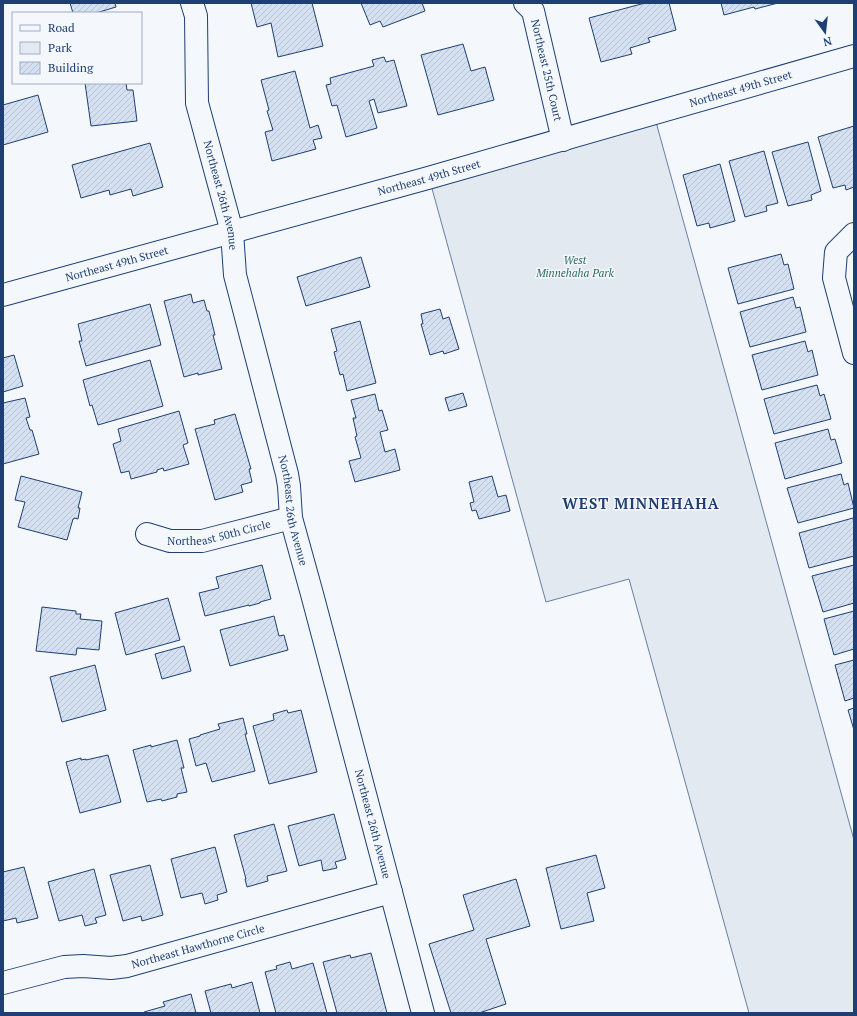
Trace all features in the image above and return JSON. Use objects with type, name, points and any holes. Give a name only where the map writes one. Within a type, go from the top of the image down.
[{"type":"street","name":"Northeast 26th Avenue","points":[[192,3],[196,16],[197,103],[232,232],[235,275],[287,474],[291,518],[423,1013]]},
{"type":"street","name":"Northeast 25th Court","points":[[525,3],[533,11],[563,140]]},
{"type":"street","name":"Northeast 49th Street","points":[[3,295],[428,178],[854,56]]},
{"type":"street","points":[[854,234],[836,252],[834,278],[854,353]]},
{"type":"street","name":"Northeast 50th Circle","points":[[147,534],[170,541],[202,541],[291,518]]},
{"type":"street","name":"Northeast Hawthorne Circle","points":[[3,983],[64,967],[83,966],[111,968],[127,966],[391,892]]},
{"type":"green space","name":"West Minnehaha Park","points":[[656,122],[854,840],[854,1013],[749,1013],[629,579],[546,602],[431,185]]},
{"type":"building","points":[[70,3],[115,3],[116,7],[99,12],[73,12]]},
{"type":"building","points":[[251,3],[312,3],[323,46],[278,57],[271,23],[257,27]]},
{"type":"building","points":[[361,3],[422,3],[425,11],[383,27],[380,21],[370,25]]},
{"type":"building","points":[[645,3],[669,3],[676,30],[648,38],[650,42],[630,48],[632,54],[601,62],[589,18]]},
{"type":"building","points":[[721,3],[778,3],[755,9],[754,7],[724,15]]},
{"type":"building","points":[[463,44],[471,71],[485,67],[494,100],[438,115],[421,55]]},
{"type":"building","points":[[384,57],[386,62],[394,60],[407,106],[378,113],[374,99],[369,101],[377,128],[346,137],[337,105],[332,106],[326,85],[331,84],[330,78],[374,66],[372,60]]},
{"type":"building","points":[[295,71],[310,128],[318,125],[322,138],[313,140],[316,149],[272,161],[265,132],[273,130],[267,111],[269,110],[261,80]]},
{"type":"building","points":[[85,84],[126,84],[127,90],[133,90],[137,121],[91,126]]},
{"type":"building","points":[[38,95],[48,132],[3,145],[3,105]]},
{"type":"building","points":[[854,126],[854,187],[846,190],[845,185],[833,188],[818,137]]},
{"type":"building","points":[[808,142],[821,191],[811,195],[812,200],[788,206],[772,152]]},
{"type":"building","points":[[150,143],[163,187],[133,196],[131,189],[110,195],[109,190],[81,198],[72,165]]},
{"type":"building","points":[[764,151],[778,203],[766,206],[767,211],[745,217],[729,161]]},
{"type":"building","points":[[720,164],[735,221],[710,228],[709,223],[697,226],[683,175]]},
{"type":"building","points":[[781,254],[784,265],[788,264],[794,289],[738,304],[728,268]]},
{"type":"building","points":[[361,257],[370,287],[306,306],[297,277]]},
{"type":"building","points":[[191,294],[193,303],[204,300],[207,311],[209,311],[215,335],[213,335],[222,369],[184,377],[164,301]]},
{"type":"building","points":[[793,297],[796,308],[800,307],[806,332],[750,347],[740,312]]},
{"type":"building","points":[[150,304],[161,345],[86,366],[79,341],[82,341],[78,324]]},
{"type":"building","points":[[440,309],[443,319],[449,317],[459,349],[444,354],[443,351],[430,355],[421,324],[423,324],[421,314]]},
{"type":"building","points":[[360,321],[376,383],[347,391],[343,374],[340,375],[334,352],[337,351],[331,329]]},
{"type":"building","points":[[805,341],[808,352],[812,350],[818,375],[762,390],[752,355]]},
{"type":"building","points":[[14,355],[23,386],[3,392],[3,358]]},
{"type":"building","points":[[150,360],[163,406],[98,425],[92,405],[90,406],[83,380]]},
{"type":"building","points":[[817,385],[820,396],[824,394],[831,419],[774,434],[764,399]]},
{"type":"building","points":[[463,393],[467,406],[449,411],[445,398]]},
{"type":"building","points":[[375,394],[379,411],[382,410],[388,430],[380,432],[385,452],[395,449],[400,470],[355,482],[349,461],[361,458],[355,437],[357,436],[353,418],[356,418],[351,400]]},
{"type":"building","points":[[25,398],[30,417],[26,418],[30,430],[32,430],[39,454],[3,464],[3,403]]},
{"type":"building","points":[[179,411],[188,443],[183,445],[189,464],[164,471],[163,468],[157,470],[157,472],[131,479],[129,471],[121,473],[113,444],[121,441],[118,429]]},
{"type":"building","points":[[235,414],[251,469],[249,469],[252,482],[241,485],[243,492],[215,500],[195,429],[215,424],[214,420]]},
{"type":"building","points":[[828,429],[831,440],[835,439],[842,463],[785,479],[775,443]]},
{"type":"building","points":[[841,474],[844,485],[848,483],[854,508],[798,523],[787,488]]},
{"type":"building","points":[[21,476],[82,492],[78,508],[80,508],[78,519],[73,519],[67,540],[18,527],[25,502],[15,500]]},
{"type":"building","points":[[492,476],[498,497],[506,495],[510,511],[479,519],[476,510],[472,511],[470,503],[474,502],[469,482]]},
{"type":"building","points":[[853,518],[854,556],[809,568],[799,533]]},
{"type":"building","points":[[262,565],[271,599],[249,606],[205,616],[199,593],[219,588],[216,577]]},
{"type":"building","points":[[854,565],[854,603],[823,612],[812,576]]},
{"type":"building","points":[[168,598],[180,640],[126,655],[115,613]]},
{"type":"building","points":[[42,607],[76,611],[76,614],[81,614],[80,619],[102,621],[99,650],[77,648],[76,655],[36,651]]},
{"type":"building","points":[[854,611],[854,649],[834,655],[824,619]]},
{"type":"building","points":[[274,616],[279,636],[284,635],[288,650],[230,666],[220,630]]},
{"type":"building","points":[[184,646],[191,671],[162,679],[155,654]]},
{"type":"building","points":[[854,660],[854,698],[845,701],[835,665]]},
{"type":"building","points":[[95,665],[106,710],[62,722],[50,677]]},
{"type":"building","points":[[854,708],[854,730],[848,710]]},
{"type":"building","points":[[287,710],[288,713],[301,710],[317,772],[269,784],[253,726],[274,720],[273,714]]},
{"type":"building","points":[[243,718],[247,734],[245,734],[255,771],[212,782],[206,763],[196,766],[189,739],[220,729],[218,724]]},
{"type":"building","points":[[177,740],[184,768],[181,768],[187,792],[177,794],[177,797],[162,801],[161,799],[147,802],[133,750]]},
{"type":"building","points":[[108,755],[121,802],[80,813],[66,762],[81,758],[81,760],[86,760]]},
{"type":"building","points":[[334,814],[346,859],[335,862],[337,868],[323,871],[321,860],[299,866],[288,826]]},
{"type":"building","points":[[274,824],[287,871],[267,876],[268,881],[247,887],[234,835]]},
{"type":"building","points":[[215,847],[227,892],[217,895],[218,900],[205,904],[202,893],[181,898],[171,859]]},
{"type":"building","points":[[596,855],[605,888],[587,893],[594,921],[561,929],[546,868]]},
{"type":"building","points":[[150,865],[163,915],[142,921],[141,916],[123,921],[110,875]]},
{"type":"building","points":[[24,867],[38,918],[17,923],[16,918],[3,921],[3,872]]},
{"type":"building","points":[[94,869],[106,915],[95,918],[97,923],[85,926],[82,915],[59,921],[48,882]]},
{"type":"building","points":[[516,879],[530,926],[486,939],[506,1004],[479,1013],[451,1013],[429,944],[474,930],[463,895]]},
{"type":"building","points":[[371,953],[387,1013],[337,1013],[323,962],[350,955],[351,958]]},
{"type":"building","points":[[290,962],[292,969],[313,963],[327,1013],[276,1013],[265,972],[277,969],[276,966]]},
{"type":"building","points":[[252,982],[260,1013],[211,1013],[205,991],[231,984],[232,988]]},
{"type":"building","points":[[191,994],[196,1013],[144,1013],[165,1006],[163,1002]]},
{"type":"district","name":"WEST MINNEHAHA","points":[[641,503]]}]
